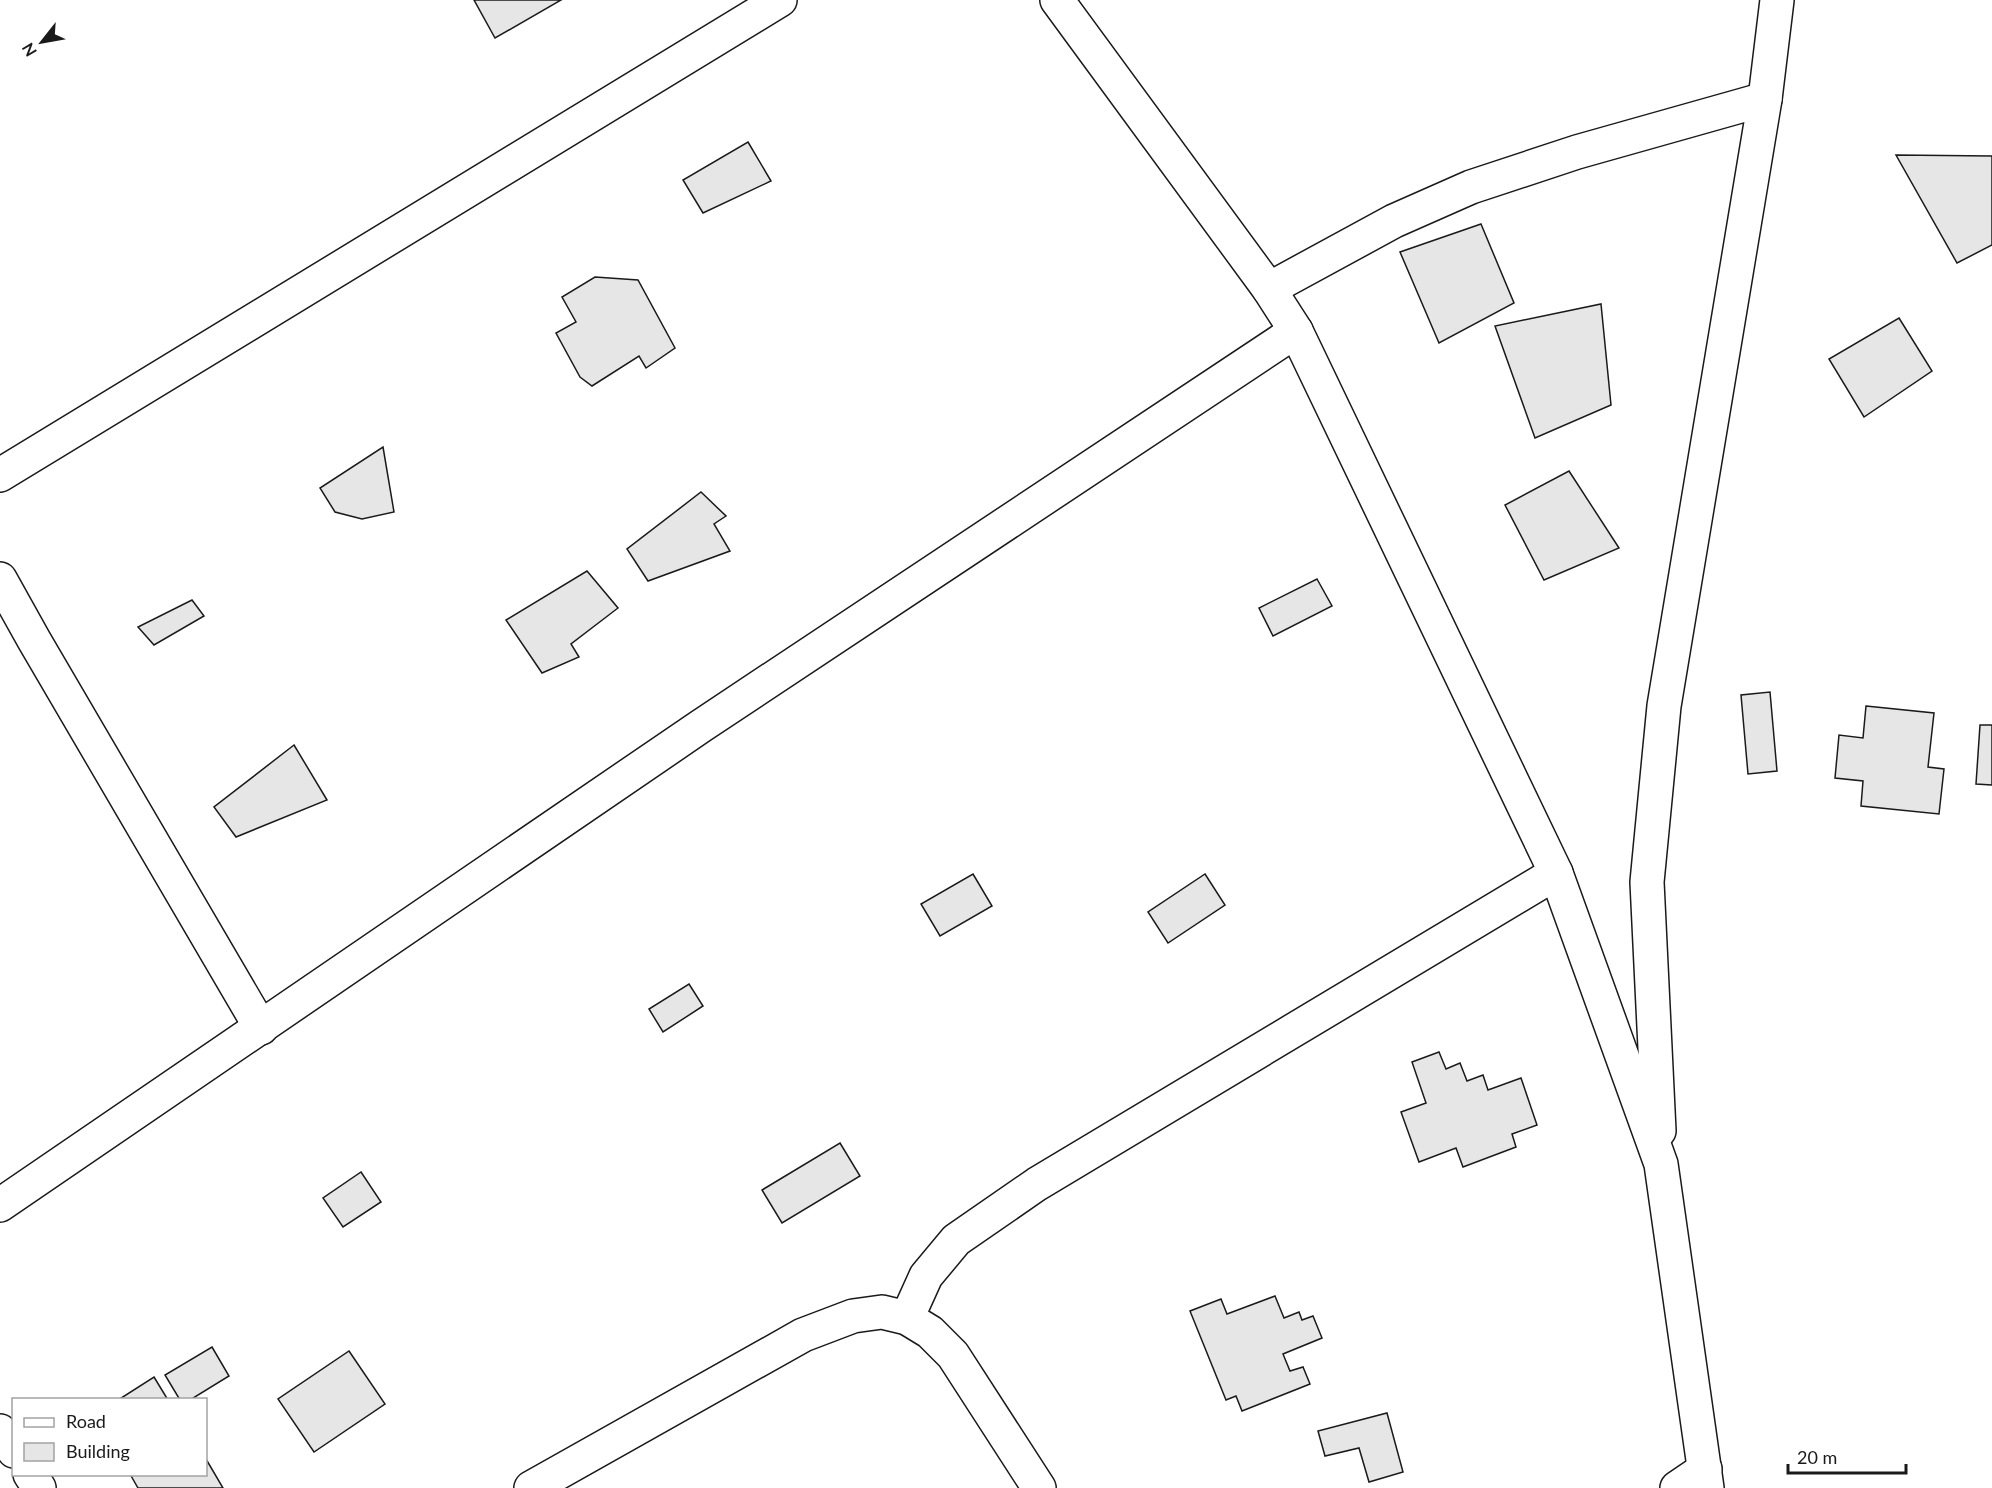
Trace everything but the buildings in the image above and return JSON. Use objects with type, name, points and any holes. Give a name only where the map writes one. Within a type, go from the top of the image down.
[{"type":"street","points":[[0,475],[780,0]]},
{"type":"street","points":[[1057,0],[1269,289],[1296,331],[1556,873],[1660,1164]]},
{"type":"street","points":[[1677,1488],[1706,1478],[1660,1164],[1647,882],[1663,717],[1765,99],[1777,0]]},
{"type":"street","points":[[1269,289],[1394,221],[1471,187],[1577,152],[1765,99]]},
{"type":"street","points":[[0,1205],[701,726],[1296,331]]},
{"type":"street","points":[[0,579],[261,1028]]},
{"type":"street","points":[[908,1318],[926,1276],[956,1240],[1019,1197],[1556,873]]},
{"type":"street","points":[[531,1488],[803,1335],[853,1316],[882,1312],[908,1318],[930,1332],[953,1355],[1040,1488]]},
{"type":"street","points":[[0,1431],[12,1448]]}]
